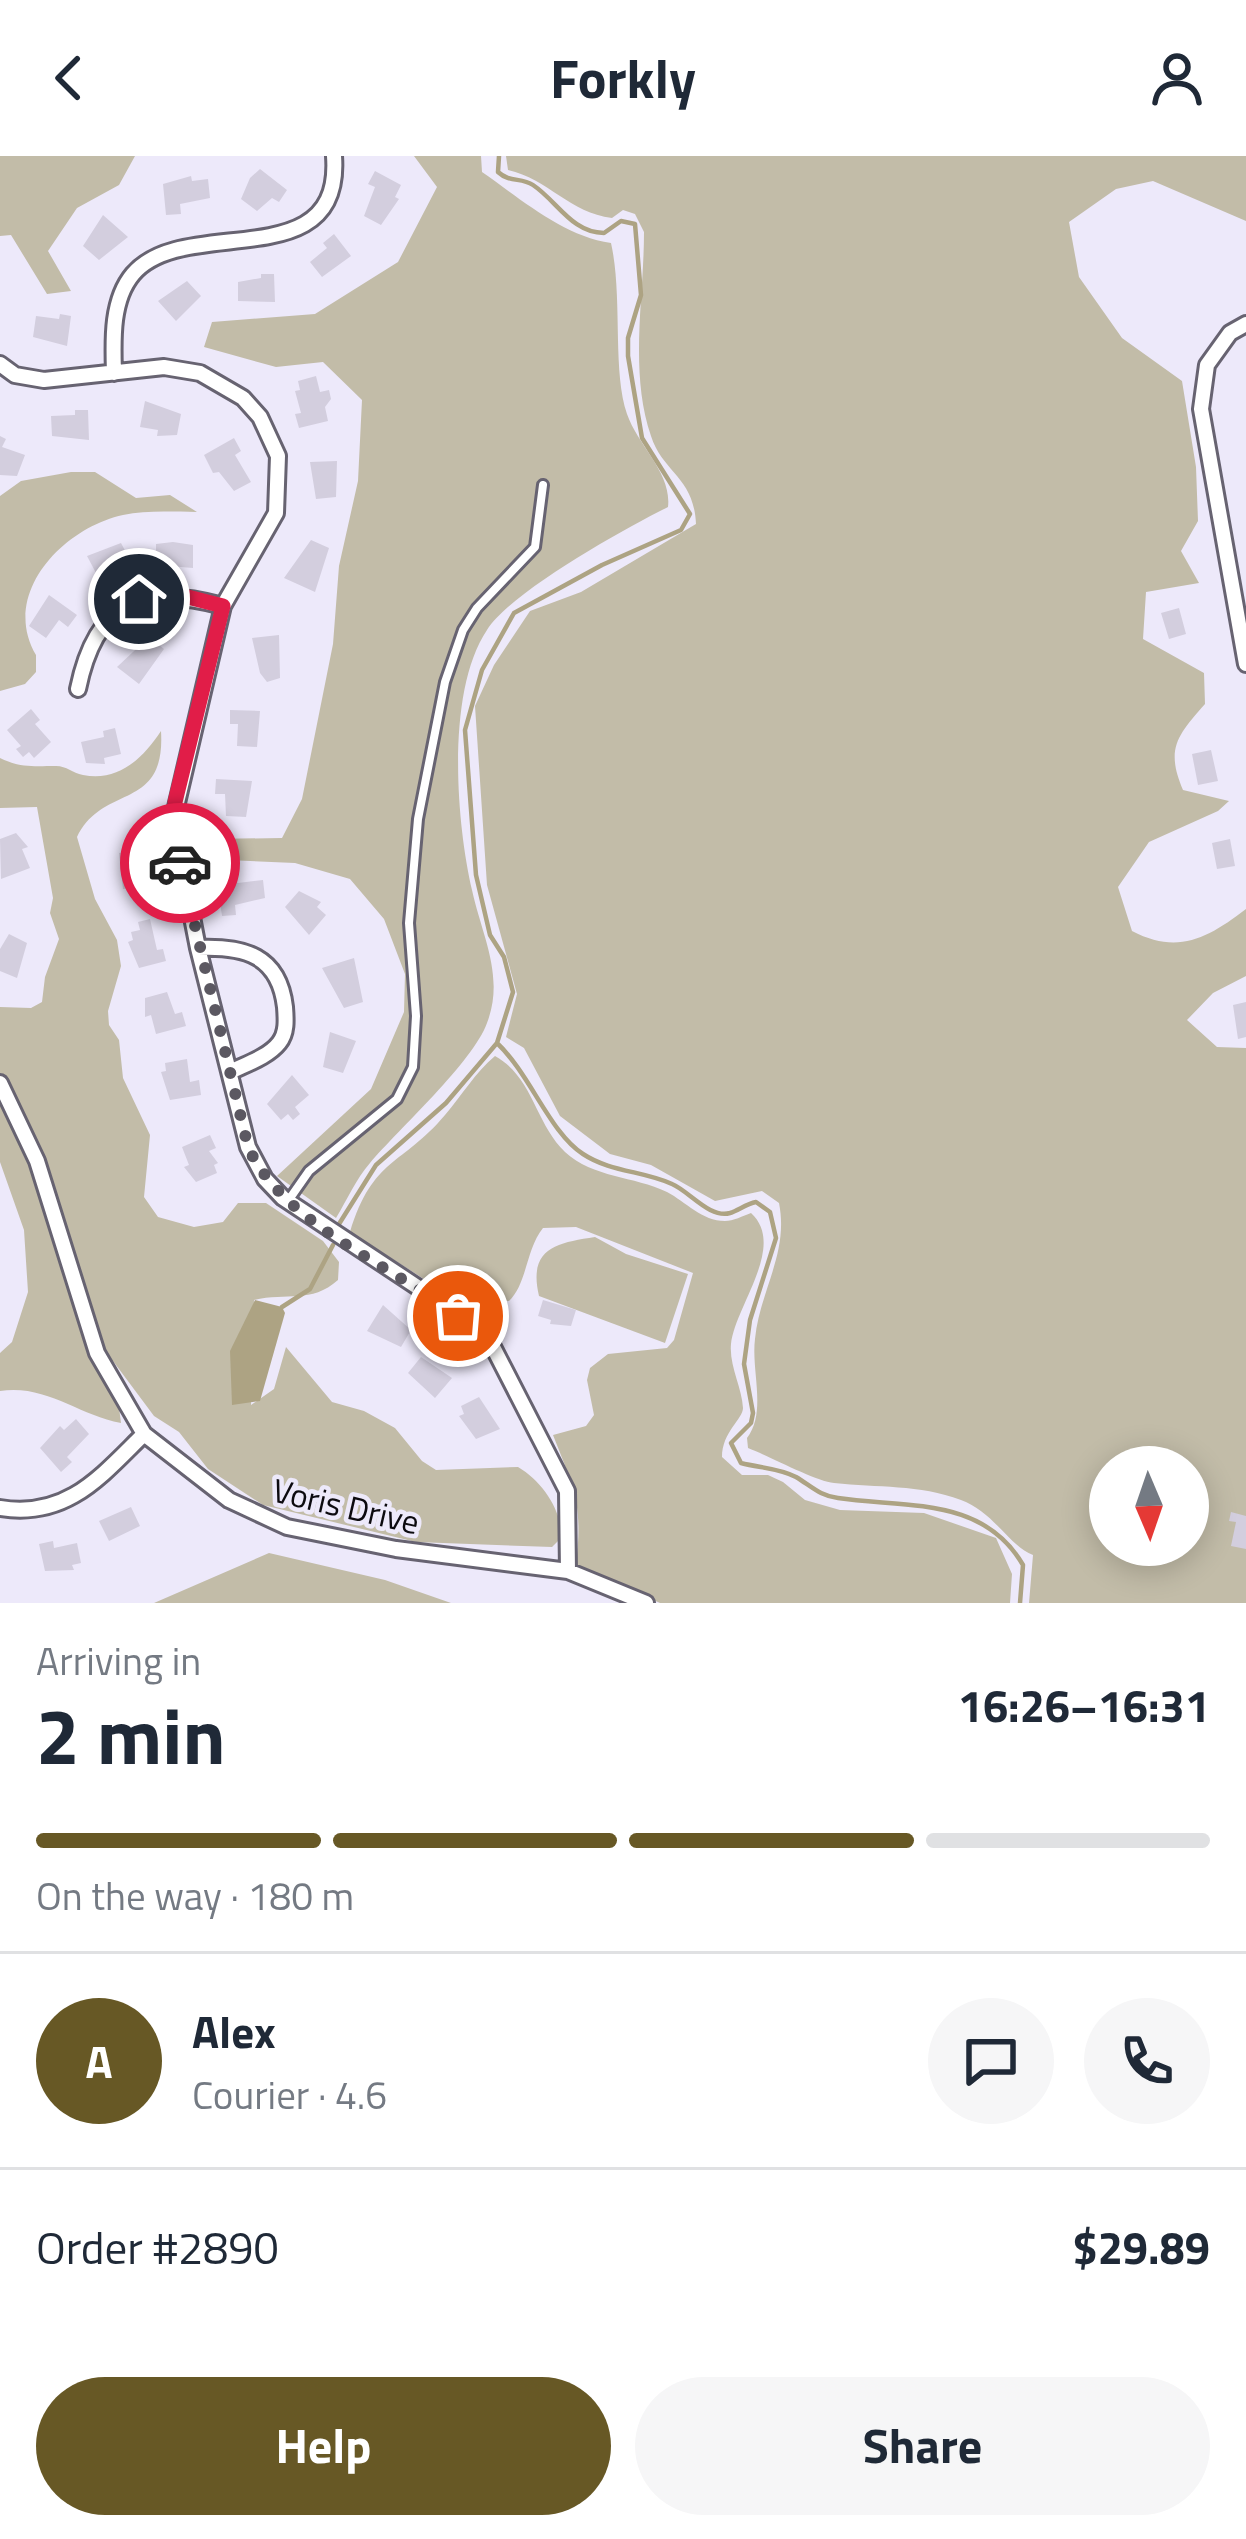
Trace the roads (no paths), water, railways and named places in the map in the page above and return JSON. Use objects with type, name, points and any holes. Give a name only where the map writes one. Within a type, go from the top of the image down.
[{"type":"street","points":[[114,373],[114,324],[134,274],[166,250],[267,239],[296,228],[326,201],[335,174],[334,156]]},
{"type":"street","points":[[1246,324],[1230,333],[1207,365],[1201,409],[1246,664]]},
{"type":"street","points":[[0,364],[15,374],[44,380],[175,368],[215,379],[243,398],[268,432],[280,480],[276,513],[223,606],[173,820],[198,948],[248,1147],[266,1179],[288,1202],[437,1300],[492,1345],[567,1491],[568,1571]]},
{"type":"street","points":[[78,689],[85,655],[112,619],[139,599],[172,593],[223,606]]},
{"type":"street","points":[[198,948],[252,952],[270,966],[280,982],[286,1029],[280,1041],[230,1072]]},
{"type":"street","name":"Voris Drive","points":[[0,1083],[37,1161],[97,1352],[144,1434],[229,1500],[287,1527],[396,1549],[568,1571],[646,1603]]},
{"type":"street","points":[[0,1508],[30,1510],[71,1500],[144,1434]]},
{"type":"lane","points":[[288,1202],[309,1171],[397,1099],[412,1067],[416,1016],[409,923],[418,819],[445,682],[477,608],[535,547],[543,485]]},
{"type":"waterway","points":[[499,156],[498,172],[533,185],[583,228],[604,233],[621,221],[635,224],[641,295],[628,338],[628,356],[642,438],[690,514],[681,530],[602,565],[514,613],[482,670],[465,730],[476,875],[490,935],[504,957],[513,992],[497,1043],[560,1132],[583,1154],[672,1184],[715,1212],[730,1213],[756,1202],[770,1212],[776,1238],[750,1320],[744,1364],[753,1413],[751,1423],[731,1443],[741,1463],[790,1474],[832,1497],[941,1509],[987,1527],[1023,1565],[1020,1603]]},
{"type":"waterway","points":[[339,1224],[376,1165],[446,1103],[497,1043]]},
{"type":"waterway","points":[[282,1307],[310,1289],[333,1245]]}]
